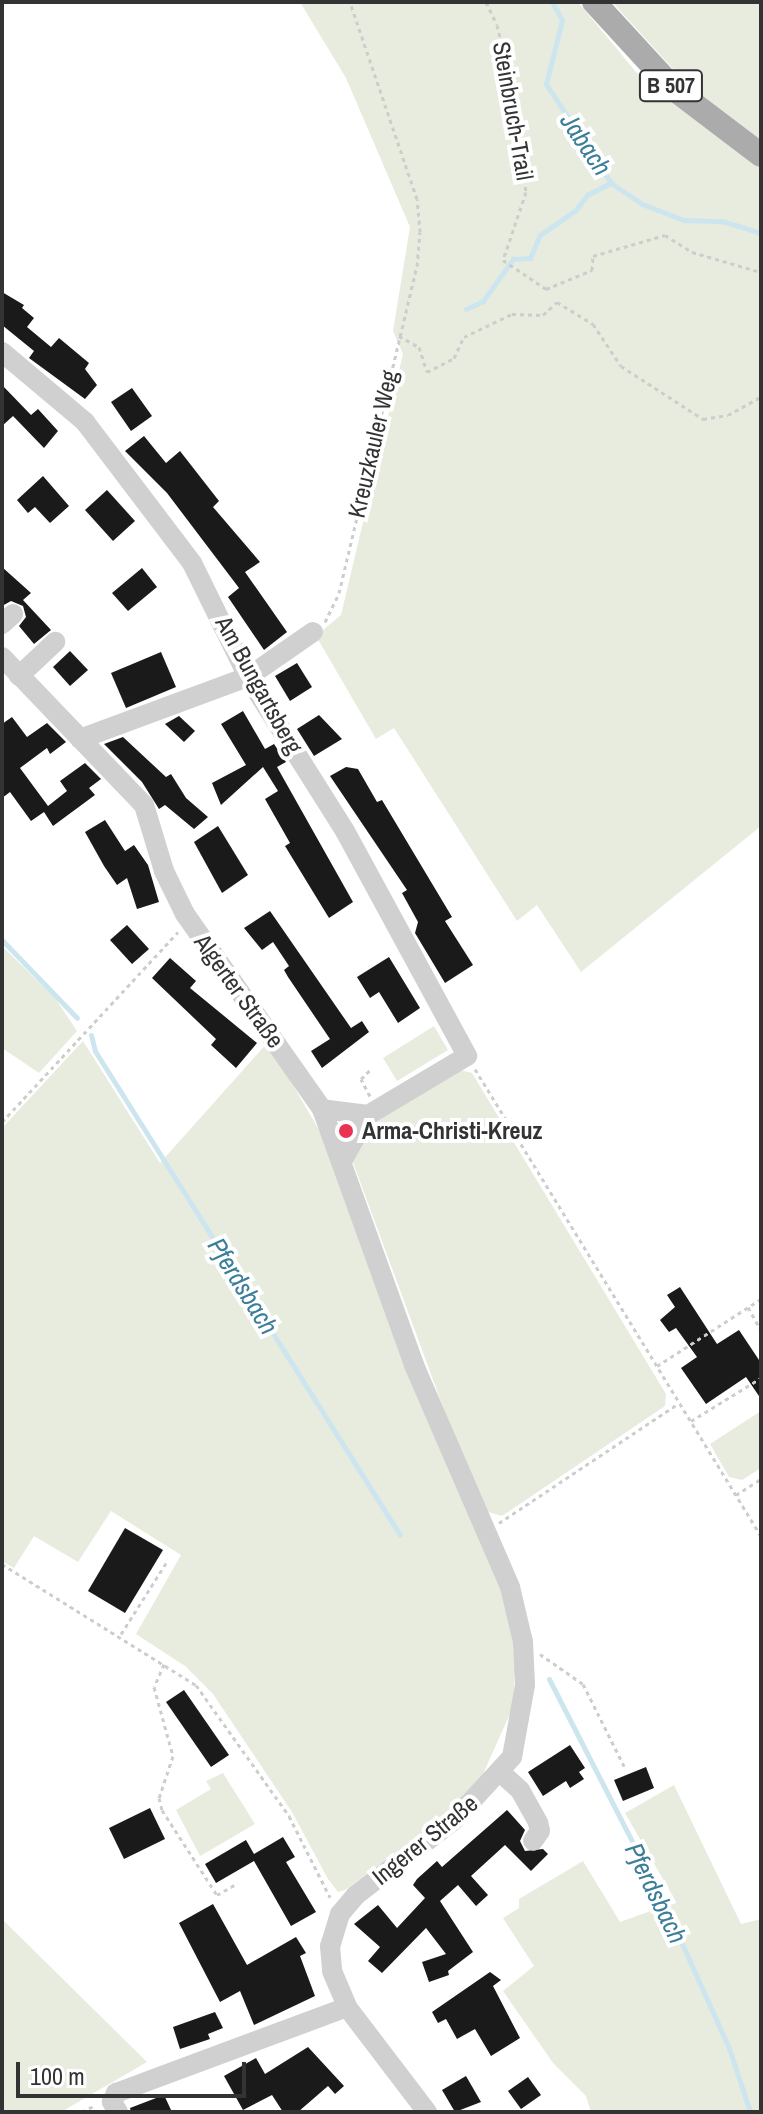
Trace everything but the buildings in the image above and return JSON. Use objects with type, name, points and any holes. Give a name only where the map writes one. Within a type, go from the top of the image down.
[{"type":"main road","name":"B 507","points":[[594,2],[674,89],[761,155]]},
{"type":"street","name":"Am Bungartsberg","points":[[2,352],[85,422],[179,545],[204,583],[248,677],[345,831],[467,1056]]},
{"type":"street","points":[[80,739],[248,677],[313,632]]},
{"type":"street","points":[[19,676],[55,642]]},
{"type":"street","name":"Algerter Straße","points":[[2,657],[144,805],[164,871],[189,920],[322,1109],[414,1365]]},
{"type":"street","points":[[342,1161],[368,1115],[467,1056]]},
{"type":"street","points":[[322,1109],[368,1115]]},
{"type":"street","name":"Ingerer Straße","points":[[340,1914],[356,1895],[453,1821],[500,1772],[512,1757],[523,1715],[523,1642],[510,1587],[414,1365]]},
{"type":"street","points":[[500,1772],[520,1790],[538,1823],[540,1831],[533,1841]]},
{"type":"street","points":[[340,1914],[331,1959],[347,2007],[427,2112]]},
{"type":"street","points":[[118,2112],[112,2102],[116,2093],[347,2007]]},
{"type":"path","name":"Kreuzkauler Weg","points":[[313,632],[331,615],[339,593],[417,266],[417,199],[350,2]]},
{"type":"path","name":"Steinbruch-Trail","points":[[486,2],[497,25],[517,107],[526,192],[503,260],[546,289],[592,270],[593,256],[665,235],[692,252],[761,272]]},
{"type":"path","points":[[399,336],[419,347],[427,372],[454,358],[464,337],[512,314],[543,315],[557,302],[593,324],[621,366],[703,419],[728,415],[761,397]]},
{"type":"path","points":[[2,1122],[189,920]]},
{"type":"path","points":[[467,1056],[761,1536]]},
{"type":"path","points":[[368,1115],[371,1097],[361,1079],[371,1069]]},
{"type":"path","points":[[657,1366],[761,1299]]},
{"type":"path","points":[[748,1307],[761,1330]]},
{"type":"path","points":[[691,1421],[761,1378]]},
{"type":"path","points":[[486,1532],[679,1402]]},
{"type":"path","points":[[736,1495],[761,1479]]},
{"type":"path","points":[[120,1636],[168,1560]]},
{"type":"path","points":[[2,1564],[196,1685],[226,1720],[289,1816],[340,1914]]},
{"type":"path","points":[[523,1642],[583,1684],[624,1766]]},
{"type":"path","points":[[164,1664],[154,1687],[173,1756],[159,1798],[162,1810],[217,1895],[238,1883]]},
{"type":"shaded area","points":[[300,2],[578,2],[636,72],[761,168],[761,826],[581,972],[537,905],[517,921],[394,728],[376,739],[316,636],[341,615],[403,354],[393,331],[410,227],[346,78]]},
{"type":"shaded area","points":[[612,2],[761,2],[761,140],[685,82]]},
{"type":"shaded area","points":[[2,946],[55,998],[77,1031],[39,1073],[2,1048]]},
{"type":"shaded area","points":[[434,1026],[448,1050],[397,1081],[383,1058]]},
{"type":"shaded area","points":[[83,1041],[160,1163],[268,1042],[330,1149],[505,1596],[516,1650],[513,1707],[475,1792],[345,1890],[338,1892],[328,1879],[292,1812],[213,1694],[185,1666],[136,1634],[181,1555],[111,1511],[78,1562],[34,1536],[14,1568],[2,1561],[2,1128]]},
{"type":"shaded area","points":[[456,1069],[472,1073],[666,1394],[665,1406],[502,1516],[488,1512],[460,1453],[351,1157],[374,1120]]},
{"type":"shaded area","points":[[761,1411],[761,1468],[742,1480],[729,1477],[710,1444]]},
{"type":"shaded area","points":[[223,1773],[255,1824],[200,1856],[176,1810],[211,1789],[206,1781]]},
{"type":"shaded area","points":[[674,1785],[741,1924],[761,1919],[761,2112],[591,2112],[586,2096],[553,2063],[503,1991],[534,1966],[503,1918],[519,1908],[519,1899],[583,1861],[620,1922],[676,1902],[625,1813]]},
{"type":"shaded area","points":[[2,1919],[147,2062],[61,2112],[2,2112]]},
{"type":"waterway","name":"Jabach","points":[[552,2],[562,20],[546,84],[611,183],[642,204],[684,220],[722,221],[761,233]]},
{"type":"waterway","points":[[466,309],[483,301],[513,259],[530,258],[540,235],[576,210],[587,195],[611,183]]},
{"type":"waterway","name":"Pferdsbach","points":[[2,940],[77,1018]]},
{"type":"waterway","name":"Pferdsbach","points":[[91,1035],[95,1051],[400,1535]]},
{"type":"waterway","name":"Pferdsbach","points":[[549,1679],[664,1904],[729,2048],[750,2112]]},
{"type":"place","name":"Arma-Christi-Kreuz","points":[[346,1131]]}]
